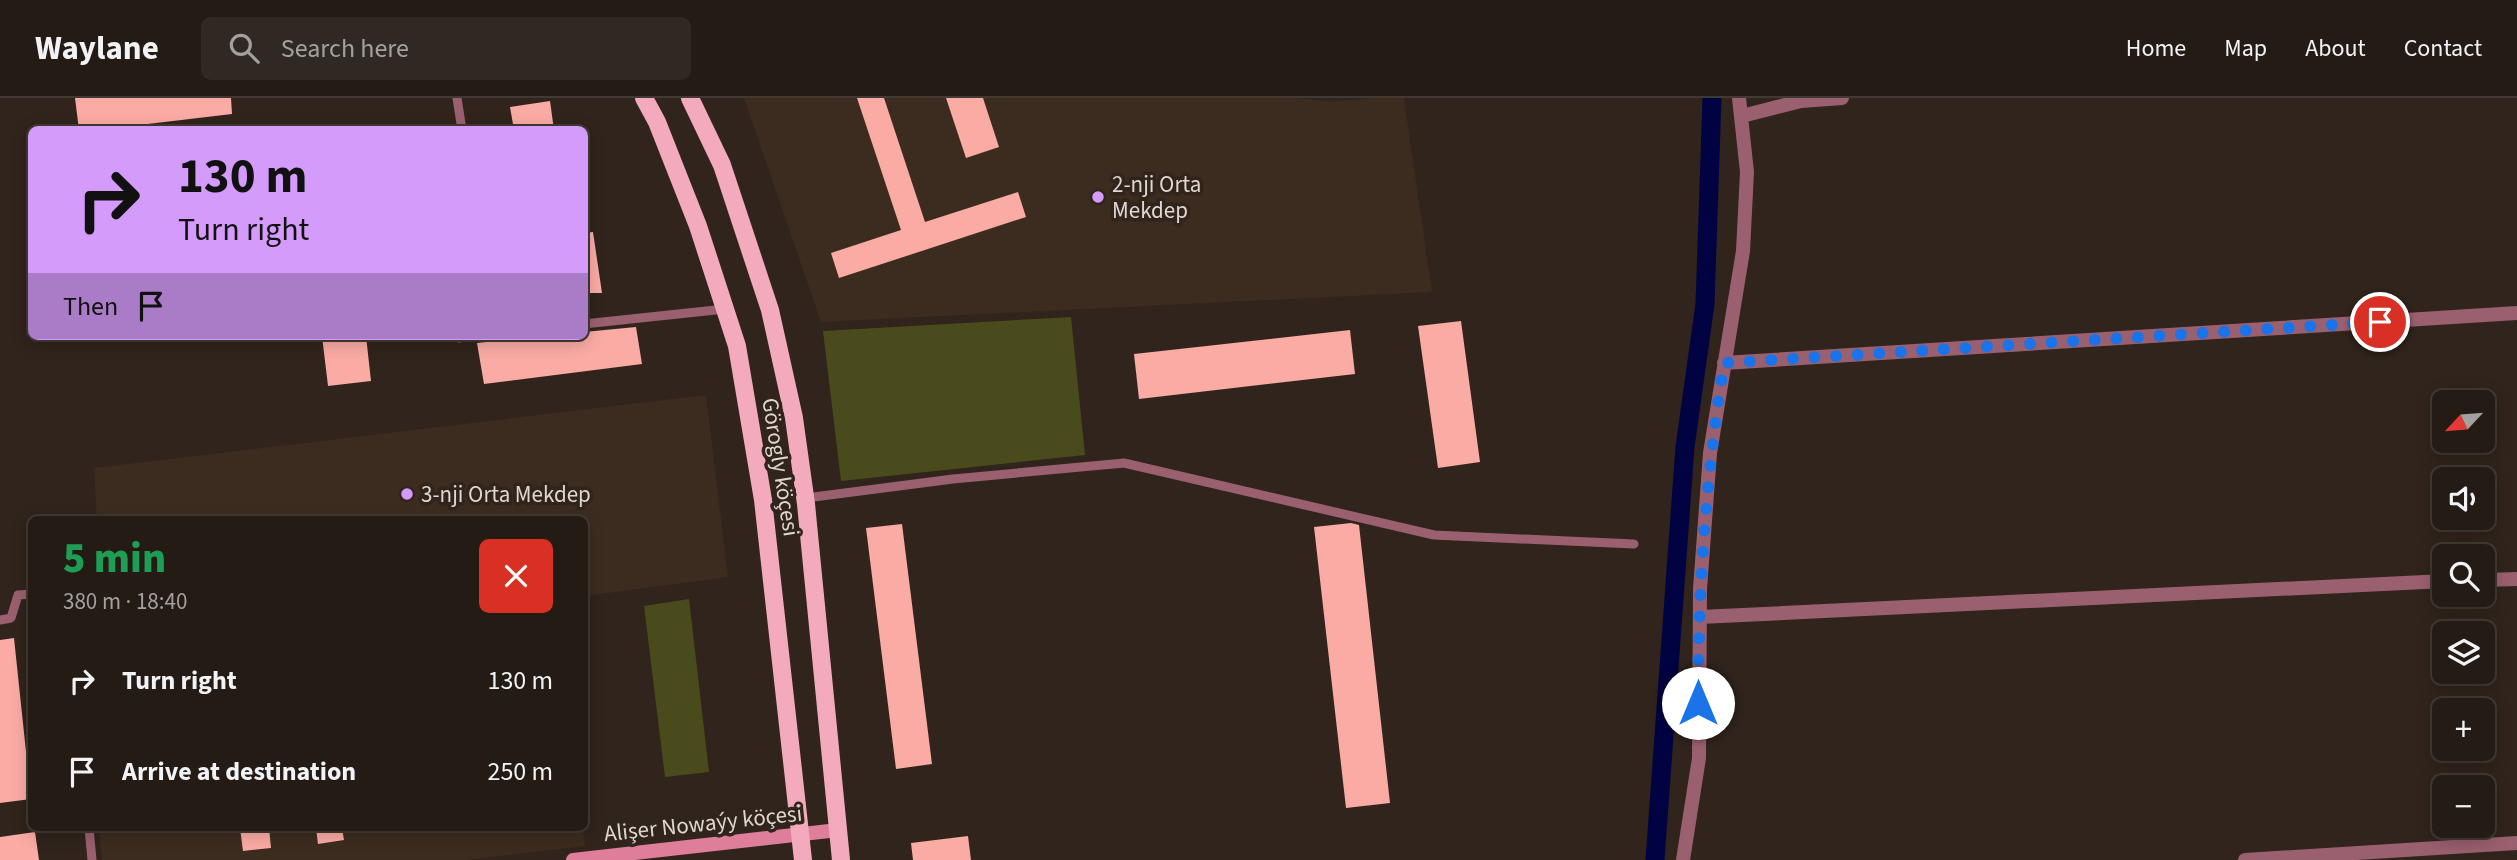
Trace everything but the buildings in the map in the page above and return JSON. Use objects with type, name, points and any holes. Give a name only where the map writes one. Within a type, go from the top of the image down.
[{"type":"main road","name":"Görogly köçesi","points":[[643,98],[657,122],[698,226],[737,346],[763,500],[803,860]]},
{"type":"main road","name":"Görogly köçesi","points":[[690,98],[722,165],[770,310],[794,418],[806,498],[841,860]]},
{"type":"street","points":[[1683,860],[1699,758],[1700,589],[1710,453],[1743,251],[1747,172],[1739,98]]},
{"type":"street","points":[[1742,116],[1801,101],[1842,98]]},
{"type":"street","points":[[1724,363],[2517,313]]},
{"type":"street","points":[[2495,580],[2517,579]]},
{"type":"street","points":[[1700,617],[2432,582]]},
{"type":"street","name":"Alişer Nowaýy köçesi","points":[[573,860],[838,830]]},
{"type":"street","points":[[2245,860],[2517,843]]},
{"type":"lane","points":[[457,98],[461,126]]},
{"type":"lane","points":[[588,324],[725,309]]},
{"type":"lane","points":[[806,498],[953,479],[1124,464],[1434,535],[1634,544]]},
{"type":"lane","points":[[0,620],[10,618],[18,596],[28,595]]},
{"type":"lane","points":[[89,831],[92,860]]},
{"type":"shaded area","name":"2-nji Orta Mekdep","points":[[744,98],[1296,98],[1331,102],[1404,98],[1432,292],[821,322]]},
{"type":"shaded area","points":[[1071,317],[1085,455],[841,481],[823,331]]},
{"type":"shaded area","name":"3-nji Orta Mekdep","points":[[706,395],[728,577],[588,596],[588,516],[97,516],[94,468]]},
{"type":"shaded area","points":[[689,599],[709,772],[665,777],[644,606]]},
{"type":"shaded area","points":[[99,831],[583,831],[585,846],[466,860],[102,860]]},
{"type":"waterway","points":[[1655,860],[1685,447],[1705,304],[1712,98]]},
{"type":"place","name":"2-nji Orta Mekdep","points":[[1098,197]]},
{"type":"place","name":"3-nji Orta Mekdep","points":[[407,494]]},
{"type":"route","points":[[1698,703],[1700,589],[1710,453],[1724,363],[2380,322]]}]
